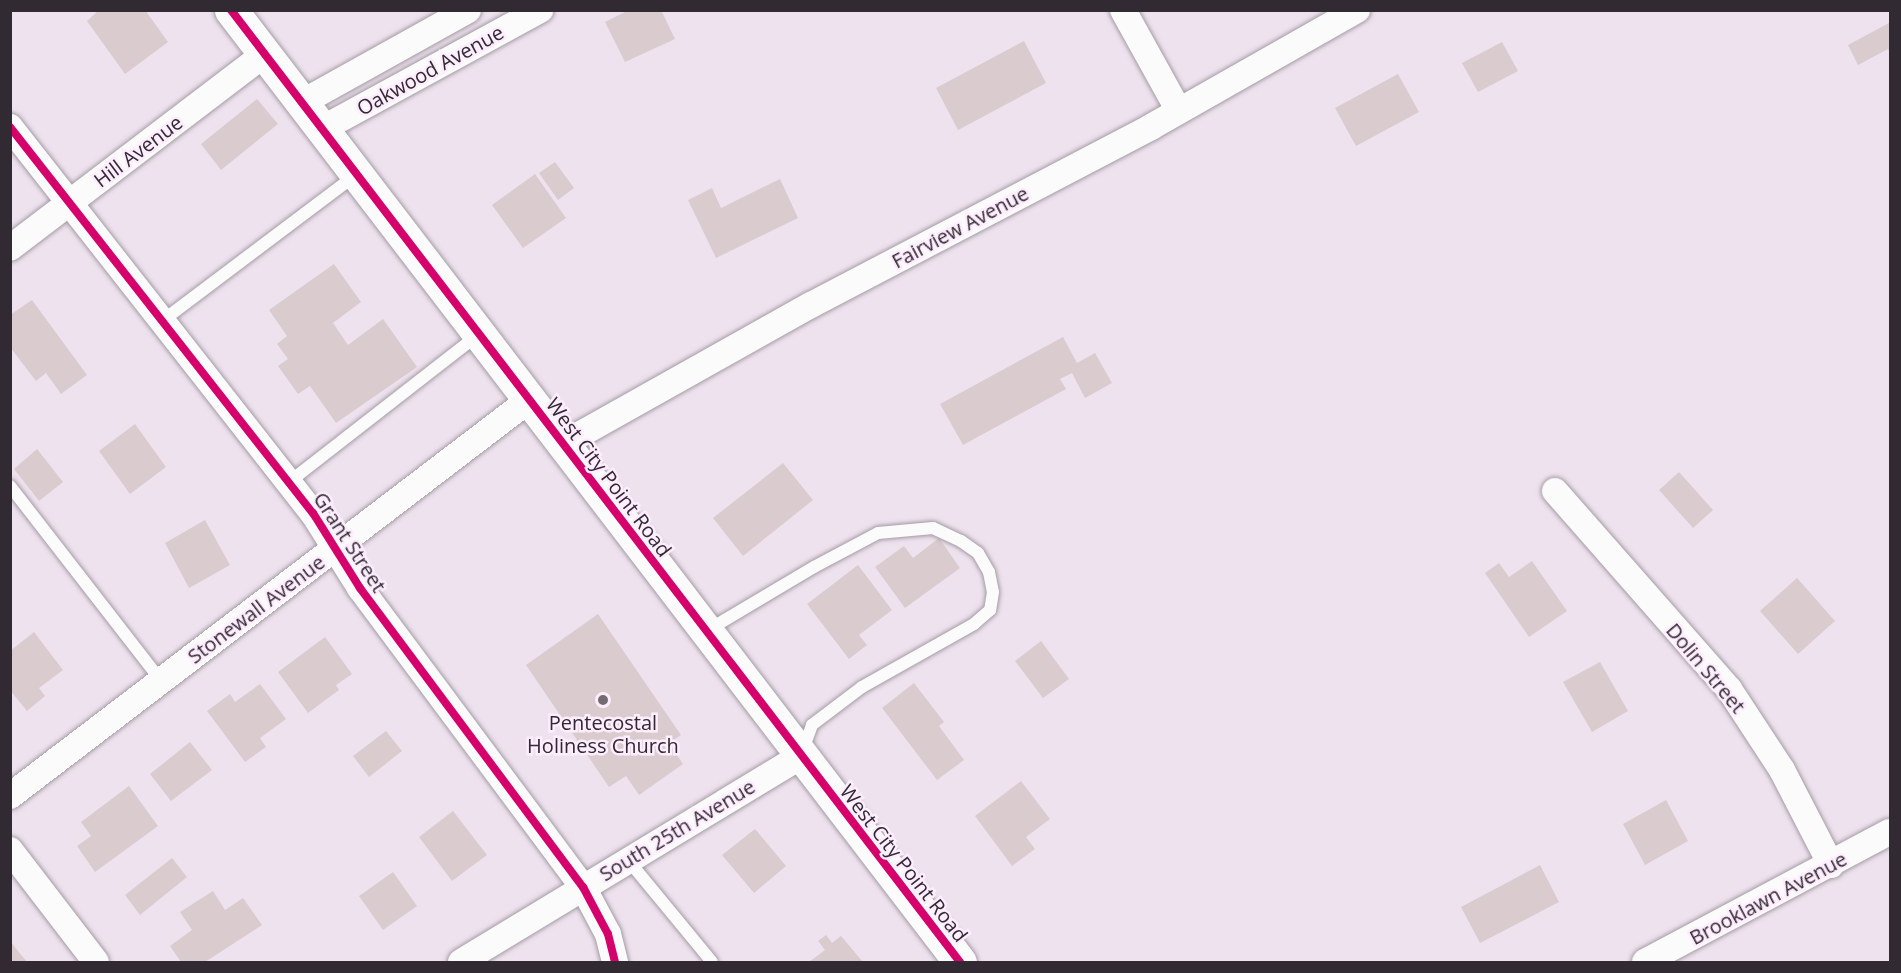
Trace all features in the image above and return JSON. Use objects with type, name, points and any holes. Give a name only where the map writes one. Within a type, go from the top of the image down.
[{"type":"street","name":"West City Point Road","points":[[231,10],[320,130],[357,175],[960,963]]},
{"type":"street","name":"Oakwood Avenue","points":[[301,103],[468,10]]},
{"type":"street","name":"Oakwood Avenue","points":[[320,130],[540,10]]},
{"type":"street","points":[[1123,10],[1179,111]]},
{"type":"street","name":"Fairview Avenue","points":[[563,444],[803,309],[1179,111],[1357,10]]},
{"type":"street","name":"Hill Avenue","points":[[10,248],[265,54]]},
{"type":"street","name":"Grant Street","points":[[10,127],[313,513],[366,597],[583,887],[608,934],[615,963]]},
{"type":"street","name":"Stonewall Avenue","points":[[10,796],[529,400]]},
{"type":"street","name":"Dolin Street","points":[[1555,491],[1729,689],[1782,770],[1831,865]]},
{"type":"street","name":"South 25th Avenue","points":[[461,963],[801,756]]},
{"type":"street","name":"Brooklawn Avenue","points":[[1645,963],[1890,832]]},
{"type":"street","points":[[10,850],[96,963]]},
{"type":"lane","points":[[162,321],[357,175]]},
{"type":"lane","points":[[289,482],[479,334]]},
{"type":"lane","points":[[10,486],[161,681]]},
{"type":"lane","points":[[705,631],[814,567],[878,533],[933,528],[961,541],[978,553],[989,572],[993,592],[990,610],[974,624],[862,687],[812,725],[801,756]]},
{"type":"lane","points":[[628,860],[712,963]]},
{"type":"building","points":[[99,10],[145,10],[168,42],[125,74],[87,21]]},
{"type":"building","points":[[629,10],[661,10],[675,39],[625,62],[605,22]]},
{"type":"building","points":[[1889,23],[1890,53],[1888,49],[1858,65],[1848,45]]},
{"type":"building","points":[[1024,41],[1046,83],[958,130],[936,88]]},
{"type":"building","points":[[1502,42],[1518,71],[1478,92],[1462,63]]},
{"type":"building","points":[[1398,74],[1419,112],[1356,146],[1335,108]]},
{"type":"building","points":[[257,99],[278,124],[221,170],[201,144]]},
{"type":"building","points":[[555,162],[574,188],[558,200],[539,173]]},
{"type":"building","points":[[535,174],[566,218],[523,248],[492,205]]},
{"type":"building","points":[[780,179],[798,218],[716,258],[688,200],[712,188],[721,208]]},
{"type":"building","points":[[334,264],[361,302],[333,323],[348,345],[383,319],[417,367],[336,423],[310,386],[298,394],[278,366],[288,359],[277,344],[287,336],[269,310]]},
{"type":"building","points":[[32,300],[87,375],[61,394],[46,373],[36,381],[10,347],[10,315]]},
{"type":"building","points":[[1063,337],[1077,363],[1095,353],[1112,383],[1085,398],[1072,373],[1060,379],[1066,389],[963,445],[940,404]]},
{"type":"building","points":[[135,424],[166,467],[130,494],[99,451]]},
{"type":"building","points":[[37,449],[63,482],[39,501],[14,469]]},
{"type":"building","points":[[783,463],[813,500],[743,556],[713,518]]},
{"type":"building","points":[[1679,472],[1713,510],[1693,528],[1659,490]]},
{"type":"building","points":[[205,520],[230,565],[189,588],[165,543]]},
{"type":"building","points":[[939,538],[960,568],[905,608],[875,567],[904,546],[913,558]]},
{"type":"building","points":[[1532,561],[1567,611],[1529,637],[1485,573],[1499,563],[1509,577]]},
{"type":"building","points":[[858,565],[892,610],[859,635],[867,645],[849,659],[807,604]]},
{"type":"building","points":[[1797,578],[1835,621],[1798,654],[1760,611]]},
{"type":"building","name":"Pentecostal Holiness Church","points":[[598,614],[681,735],[669,743],[683,764],[639,795],[626,776],[609,787],[526,665]]},
{"type":"building","points":[[34,632],[63,670],[39,688],[45,696],[27,711],[10,690],[10,651]]},
{"type":"building","points":[[325,637],[352,674],[336,685],[339,690],[308,713],[278,672]]},
{"type":"building","points":[[1041,641],[1069,679],[1043,698],[1015,661]]},
{"type":"building","points":[[1600,662],[1628,711],[1592,732],[1563,682]]},
{"type":"building","points":[[914,683],[944,722],[939,726],[964,760],[937,780],[882,708]]},
{"type":"building","points":[[260,684],[286,719],[260,738],[266,747],[245,762],[207,711],[230,694],[235,702]]},
{"type":"building","points":[[386,731],[402,751],[369,777],[353,756]]},
{"type":"building","points":[[190,742],[212,770],[171,801],[150,774]]},
{"type":"building","points":[[1021,781],[1050,819],[1026,837],[1035,849],[1012,866],[975,816]]},
{"type":"building","points":[[129,786],[158,826],[95,872],[77,846],[91,836],[81,822]]},
{"type":"building","points":[[1666,800],[1688,841],[1645,865],[1623,824]]},
{"type":"building","points":[[453,811],[487,855],[452,881],[419,837]]},
{"type":"building","points":[[755,829],[786,866],[754,893],[722,855]]},
{"type":"building","points":[[172,858],[187,877],[140,915],[125,895]]},
{"type":"building","points":[[1540,865],[1559,902],[1480,943],[1461,907]]},
{"type":"building","points":[[393,872],[417,906],[383,930],[359,896]]},
{"type":"building","points":[[213,891],[225,910],[243,898],[262,925],[205,962],[181,962],[170,946],[192,930],[180,912]]},
{"type":"building","points":[[826,935],[832,943],[841,936],[863,962],[809,962],[825,950],[818,941]]},
{"type":"building","points":[[10,941],[27,962],[10,962]]},
{"type":"cycle path","points":[[231,10],[960,962]]},
{"type":"cycle path","points":[[10,127],[313,513],[360,588],[583,887],[608,934],[615,962]]},
{"type":"place","name":"Pentecostal Holiness Church","points":[[603,700]]}]
